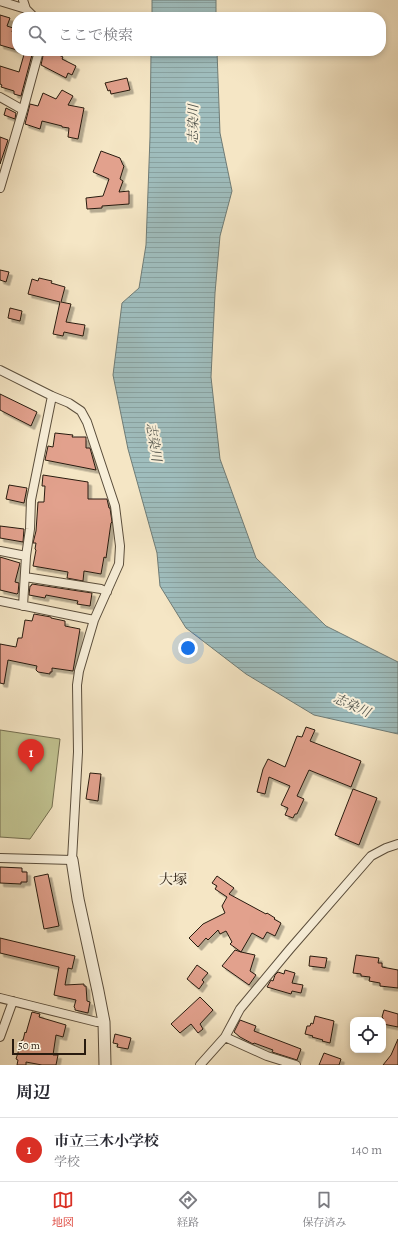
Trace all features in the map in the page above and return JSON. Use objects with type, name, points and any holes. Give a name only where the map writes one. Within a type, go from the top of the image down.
[{"type":"street","points":[[23,0],[26,9],[29,12]]},
{"type":"street","points":[[0,1],[26,9]]},
{"type":"street","points":[[0,188],[38,56]]},
{"type":"street","points":[[0,97],[23,110]]},
{"type":"street","points":[[0,370],[69,403],[81,411],[87,422],[115,506],[120,544],[119,564],[94,620],[79,671],[77,685],[78,752],[72,860],[78,899],[104,1022],[105,1065]]},
{"type":"street","points":[[23,606],[31,500],[52,396]]},
{"type":"street","points":[[0,551],[26,556]]},
{"type":"street","points":[[25,577],[107,592]]},
{"type":"street","points":[[0,601],[94,620]]},
{"type":"street","points":[[200,1065],[225,1037],[240,1010],[290,949],[372,856],[386,848],[398,844]]},
{"type":"street","points":[[0,858],[72,860]]},
{"type":"street","points":[[0,998],[97,1022],[104,1022]]},
{"type":"street","points":[[0,1037],[13,1001]]},
{"type":"street","points":[[225,1037],[267,1056],[296,1065]]},
{"type":"green space","points":[[0,730],[60,739],[52,807],[30,839],[0,837]]},
{"type":"water","points":[[152,0],[216,0],[216,12],[152,12]]},
{"type":"water","name":"志染川","points":[[151,56],[217,56],[220,133],[232,191],[220,236],[215,293],[211,377],[220,459],[256,558],[326,626],[398,662],[398,734],[314,715],[246,674],[186,628],[160,586],[157,553],[128,449],[113,375],[122,303],[139,288],[146,245]]},
{"type":"building","points":[[0,15],[10,18],[7,26],[12,28],[12,49],[0,45]]},
{"type":"building","points":[[24,56],[32,56],[21,96],[14,94],[14,91],[1,87],[2,85],[0,84],[0,66],[19,72]]},
{"type":"building","points":[[43,56],[61,56],[63,57],[62,59],[76,66],[72,75],[68,73],[66,78],[41,65]]},
{"type":"building","points":[[127,78],[130,90],[111,94],[110,90],[108,91],[105,83]]},
{"type":"building","points":[[62,90],[73,96],[68,105],[84,108],[78,139],[68,137],[69,128],[62,126],[42,121],[40,129],[25,124],[30,104],[38,106],[43,93],[56,99]]},
{"type":"building","points":[[6,108],[16,113],[15,119],[4,115]]},
{"type":"building","points":[[0,137],[8,140],[0,164]]},
{"type":"building","points":[[101,151],[120,158],[124,166],[120,179],[123,181],[119,192],[129,191],[129,204],[102,206],[102,208],[87,209],[86,198],[103,196],[109,179],[93,172]]},
{"type":"building","points":[[0,270],[9,272],[6,282],[0,280]]},
{"type":"building","points":[[39,278],[52,281],[51,283],[65,287],[61,302],[71,304],[66,322],[85,325],[83,336],[64,332],[63,336],[53,334],[60,302],[28,294],[32,279],[38,281]]},
{"type":"building","points":[[10,308],[22,311],[20,321],[8,318]]},
{"type":"building","points":[[0,394],[37,412],[31,426],[0,410]]},
{"type":"building","points":[[55,433],[73,435],[72,437],[86,437],[86,448],[90,448],[96,470],[45,460],[48,446],[53,447]]},
{"type":"building","points":[[43,475],[88,482],[88,499],[107,499],[112,522],[106,558],[104,557],[101,574],[84,571],[83,581],[67,578],[68,572],[33,566],[36,543],[33,543],[36,531],[38,502],[44,502],[45,486],[42,486]]},
{"type":"building","points":[[9,485],[27,488],[24,503],[6,499]]},
{"type":"building","points":[[0,526],[24,529],[23,542],[0,538]]},
{"type":"building","points":[[0,557],[20,563],[15,582],[19,583],[17,594],[0,590]]},
{"type":"building","points":[[32,584],[92,593],[90,606],[77,604],[78,601],[46,595],[45,598],[29,595],[30,586]]},
{"type":"building","points":[[34,614],[65,621],[65,626],[80,629],[73,671],[52,668],[52,672],[50,672],[50,674],[38,672],[36,670],[37,666],[8,660],[4,684],[0,683],[0,644],[16,647],[18,638],[22,638],[25,620],[32,621]]},
{"type":"building","points":[[306,727],[315,730],[310,741],[361,761],[351,787],[309,770],[297,796],[304,799],[297,814],[295,814],[293,818],[285,815],[288,808],[281,805],[290,786],[269,777],[265,794],[257,792],[263,769],[268,759],[285,767],[297,736],[302,737]]},
{"type":"building","points":[[90,773],[101,774],[98,801],[86,799]]},
{"type":"building","points":[[353,789],[377,798],[359,845],[335,835]]},
{"type":"building","points":[[0,867],[22,868],[22,872],[27,872],[27,882],[21,882],[21,884],[0,883]]},
{"type":"building","points":[[48,874],[59,926],[44,929],[34,877]]},
{"type":"building","points":[[217,876],[234,888],[229,894],[266,914],[267,913],[281,923],[275,936],[267,932],[263,939],[252,933],[241,952],[230,944],[232,942],[226,931],[220,934],[218,930],[208,940],[206,938],[198,947],[189,938],[203,924],[225,913],[222,906],[227,897],[215,889],[217,886],[212,883]]},
{"type":"building","points":[[0,938],[75,956],[72,969],[68,968],[65,985],[84,984],[84,986],[86,986],[87,1001],[90,1002],[88,1013],[75,1010],[74,1007],[76,1000],[54,995],[59,967],[0,953]]},
{"type":"building","points":[[235,950],[255,955],[250,971],[256,975],[249,985],[222,966]]},
{"type":"building","points":[[356,955],[379,958],[378,963],[382,963],[382,967],[398,970],[398,988],[380,986],[380,983],[369,981],[370,977],[353,973]]},
{"type":"building","points":[[310,956],[327,958],[325,968],[309,966]]},
{"type":"building","points":[[197,965],[208,973],[202,980],[204,982],[199,989],[187,979]]},
{"type":"building","points":[[285,970],[295,973],[292,983],[303,985],[301,993],[292,991],[291,994],[267,987],[271,980],[273,981],[278,972],[284,974]]},
{"type":"building","points":[[200,997],[213,1010],[200,1024],[203,1029],[198,1033],[191,1024],[180,1033],[171,1024]]},
{"type":"building","points":[[384,1010],[398,1014],[398,1027],[386,1025],[386,1017],[382,1017]]},
{"type":"building","points":[[32,1012],[40,1014],[39,1017],[66,1025],[63,1037],[56,1035],[53,1055],[58,1055],[56,1065],[42,1065],[26,1062],[26,1065],[17,1065],[18,1060],[16,1059]]},
{"type":"building","points":[[315,1016],[334,1021],[330,1043],[305,1034],[307,1026],[310,1026],[311,1023],[313,1024]]},
{"type":"building","points":[[240,1020],[256,1026],[254,1031],[301,1049],[297,1060],[272,1052],[273,1050],[254,1043],[253,1044],[240,1037],[234,1032]]},
{"type":"building","points":[[115,1034],[131,1038],[128,1049],[117,1047],[118,1044],[113,1043]]},
{"type":"building","points":[[398,1039],[398,1065],[383,1065],[391,1055]]},
{"type":"building","points":[[324,1053],[341,1059],[339,1065],[319,1065]]},
{"type":"place","name":"市立三木小学校","points":[[31,772]]},
{"type":"district","name":"大塚","points":[[173,879]]}]
